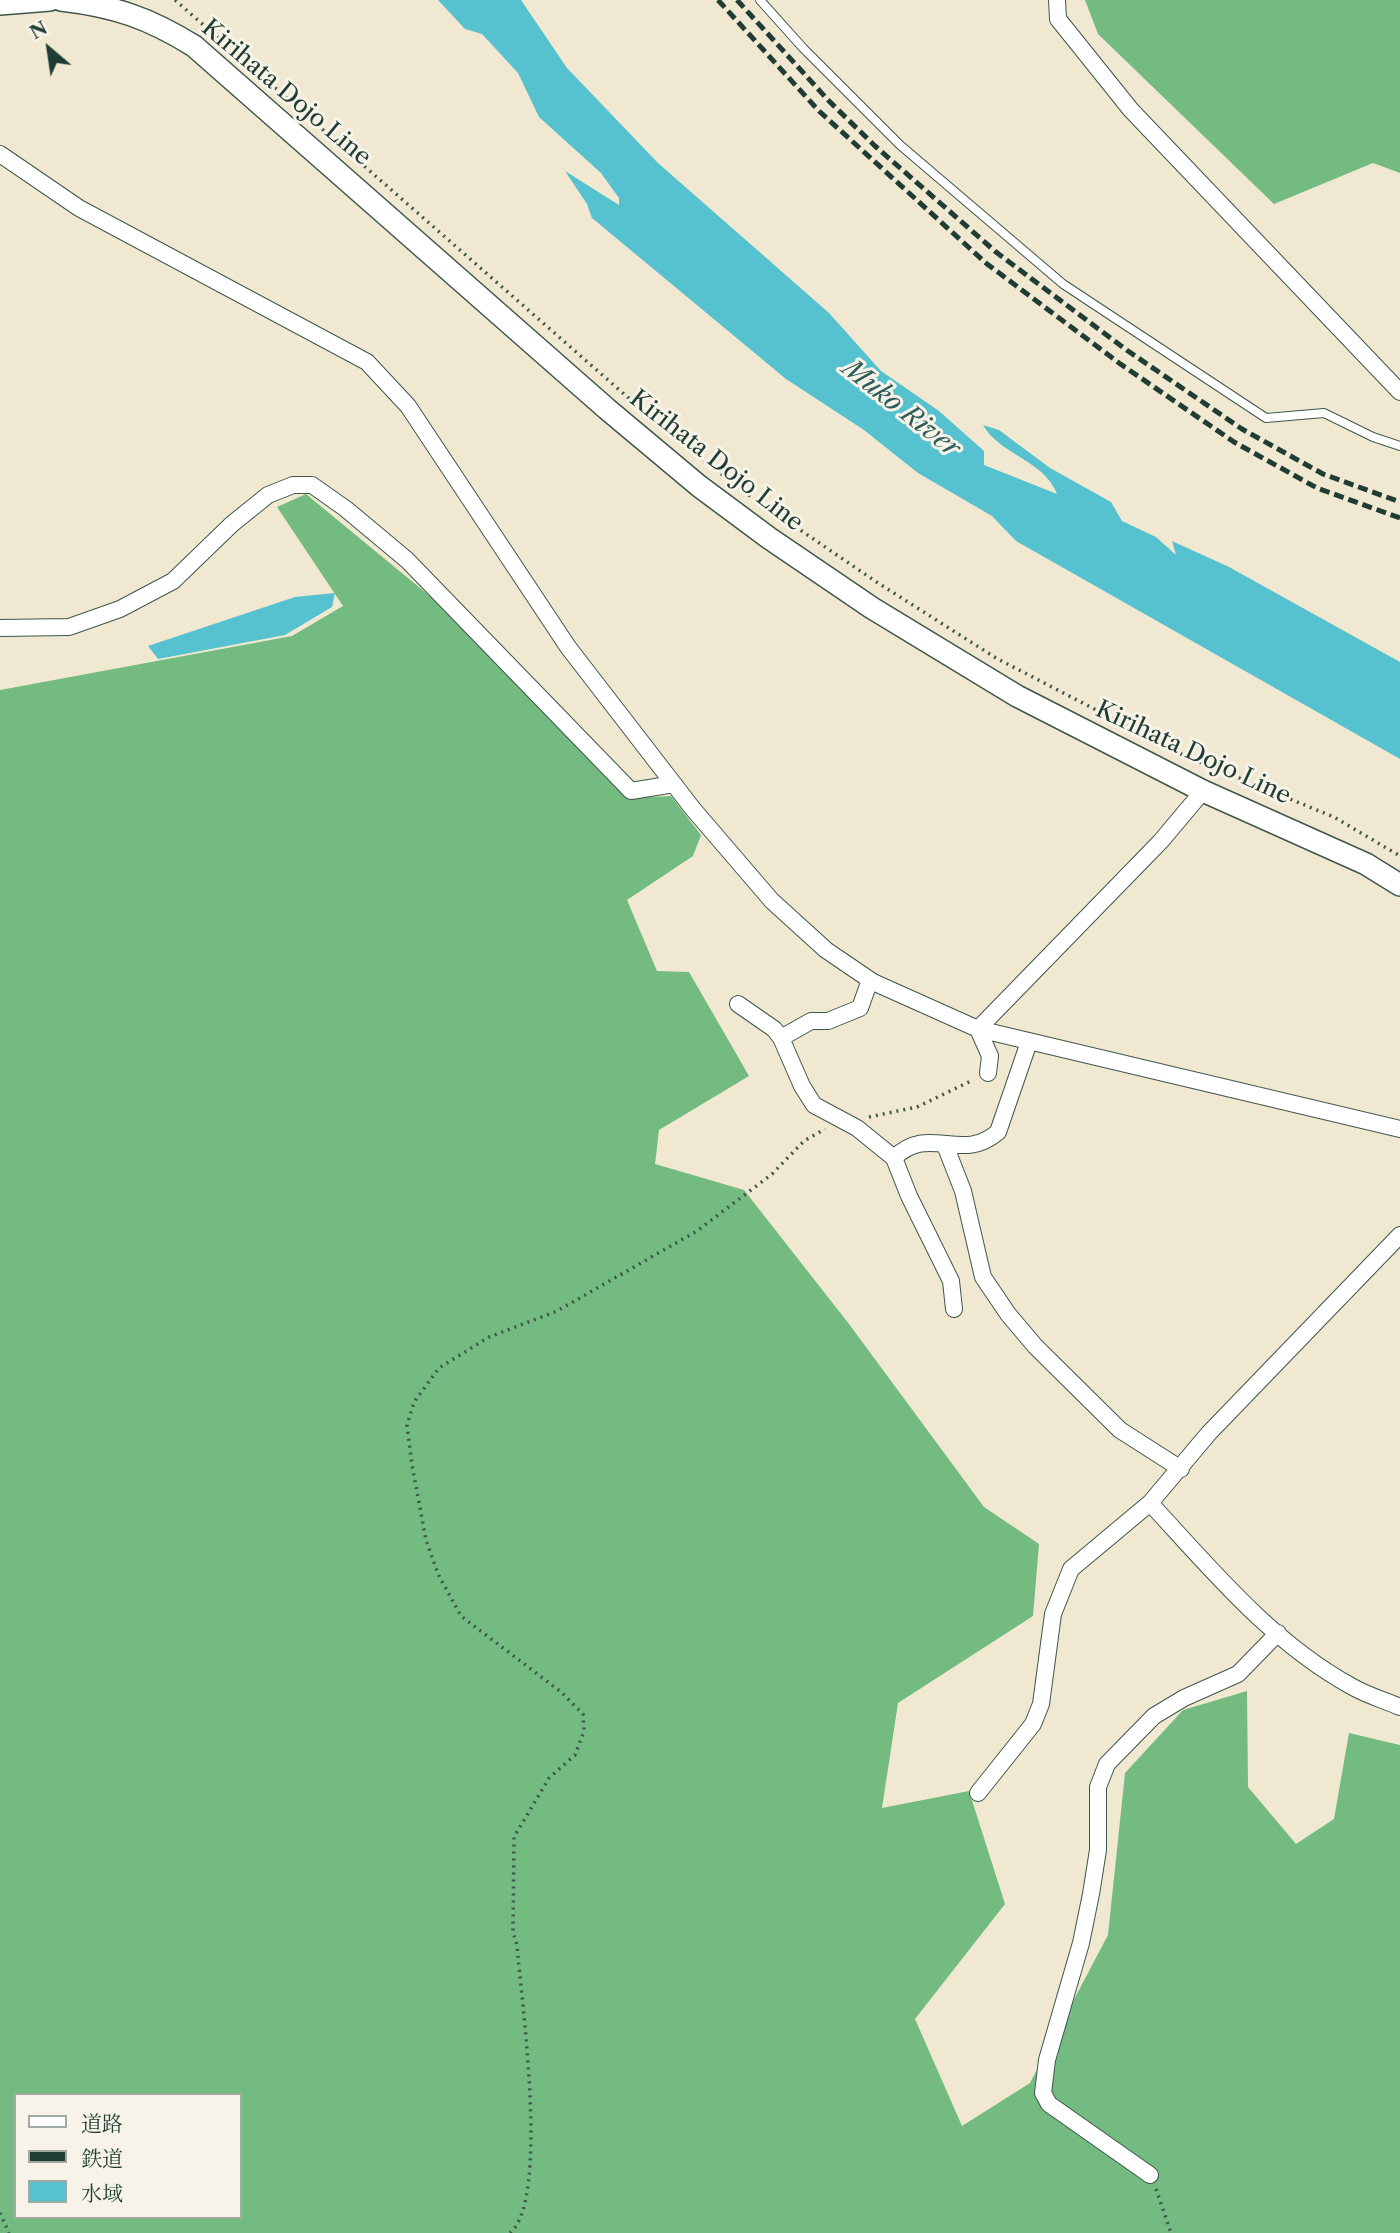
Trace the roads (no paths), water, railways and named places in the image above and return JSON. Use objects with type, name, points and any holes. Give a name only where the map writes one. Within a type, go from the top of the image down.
[{"type":"main road","points":[[0,4],[50,0]]},
{"type":"main road","name":"Kirihata Dojo Line","points":[[61,0],[103,5],[155,22],[194,46],[607,409],[699,486],[769,538],[872,608],[1017,696],[1203,791],[1319,842],[1400,885]]},
{"type":"street","points":[[1058,0],[1058,19],[1131,110],[1400,392]]},
{"type":"street","points":[[0,153],[79,208],[367,362],[375,369],[408,406],[568,647],[674,784],[772,901],[826,950],[870,980],[978,1029],[1396,1132]]},
{"type":"street","points":[[0,628],[69,627],[120,609],[173,581],[232,524],[268,495],[293,485],[312,485],[346,509],[407,560],[631,791],[674,784]]},
{"type":"street","points":[[978,1029],[1161,841],[1203,791]]},
{"type":"street","points":[[781,1038],[811,1021],[836,1018],[860,1008],[870,980]]},
{"type":"street","points":[[738,1004],[774,1029],[781,1038],[802,1086],[814,1105],[857,1128],[894,1158],[909,1196],[951,1281],[954,1309]]},
{"type":"street","points":[[978,1029],[990,1056],[988,1073]]},
{"type":"street","points":[[894,1158],[915,1143],[931,1140],[945,1145],[971,1147],[987,1142],[998,1132],[1028,1042]]},
{"type":"street","points":[[945,1145],[963,1191],[983,1277],[1008,1314],[1035,1346],[1120,1430],[1181,1469]]},
{"type":"street","points":[[978,1793],[1033,1724],[1037,1714],[1053,1614],[1072,1569],[1150,1503],[1209,1433],[1400,1235]]},
{"type":"street","points":[[1150,1503],[1251,1612],[1313,1662],[1352,1687],[1400,1707]]},
{"type":"street","points":[[1150,2175],[1049,2104],[1043,2093],[1047,2060],[1081,1943],[1091,1894],[1098,1850],[1098,1787],[1107,1764],[1154,1716],[1184,1698],[1238,1674],[1278,1633]]},
{"type":"lane","points":[[760,0],[803,48],[900,145],[1063,284],[1266,418],[1324,414],[1373,438],[1400,446]]},
{"type":"water","name":"Muko River","points":[[438,0],[521,0],[567,68],[658,163],[829,313],[881,371],[939,411],[984,451],[984,465],[1057,494],[1042,473],[1000,444],[983,425],[999,430],[1050,468],[1111,502],[1122,521],[1156,537],[1176,555],[1172,541],[1229,567],[1400,662],[1400,759],[1016,541],[992,516],[918,473],[864,430],[786,379],[592,218],[587,204],[565,171],[619,205],[619,198],[601,173],[539,117],[518,73],[482,34],[465,29]]},
{"type":"water","points":[[335,593],[332,607],[285,635],[158,659],[148,646],[295,597]]},
{"type":"railway","points":[[718,0],[819,111],[987,264],[1119,363],[1234,442],[1317,488],[1400,518]]},
{"type":"railway","points":[[737,0],[829,101],[875,146],[996,252],[1128,351],[1242,429],[1323,474],[1400,502]]}]
